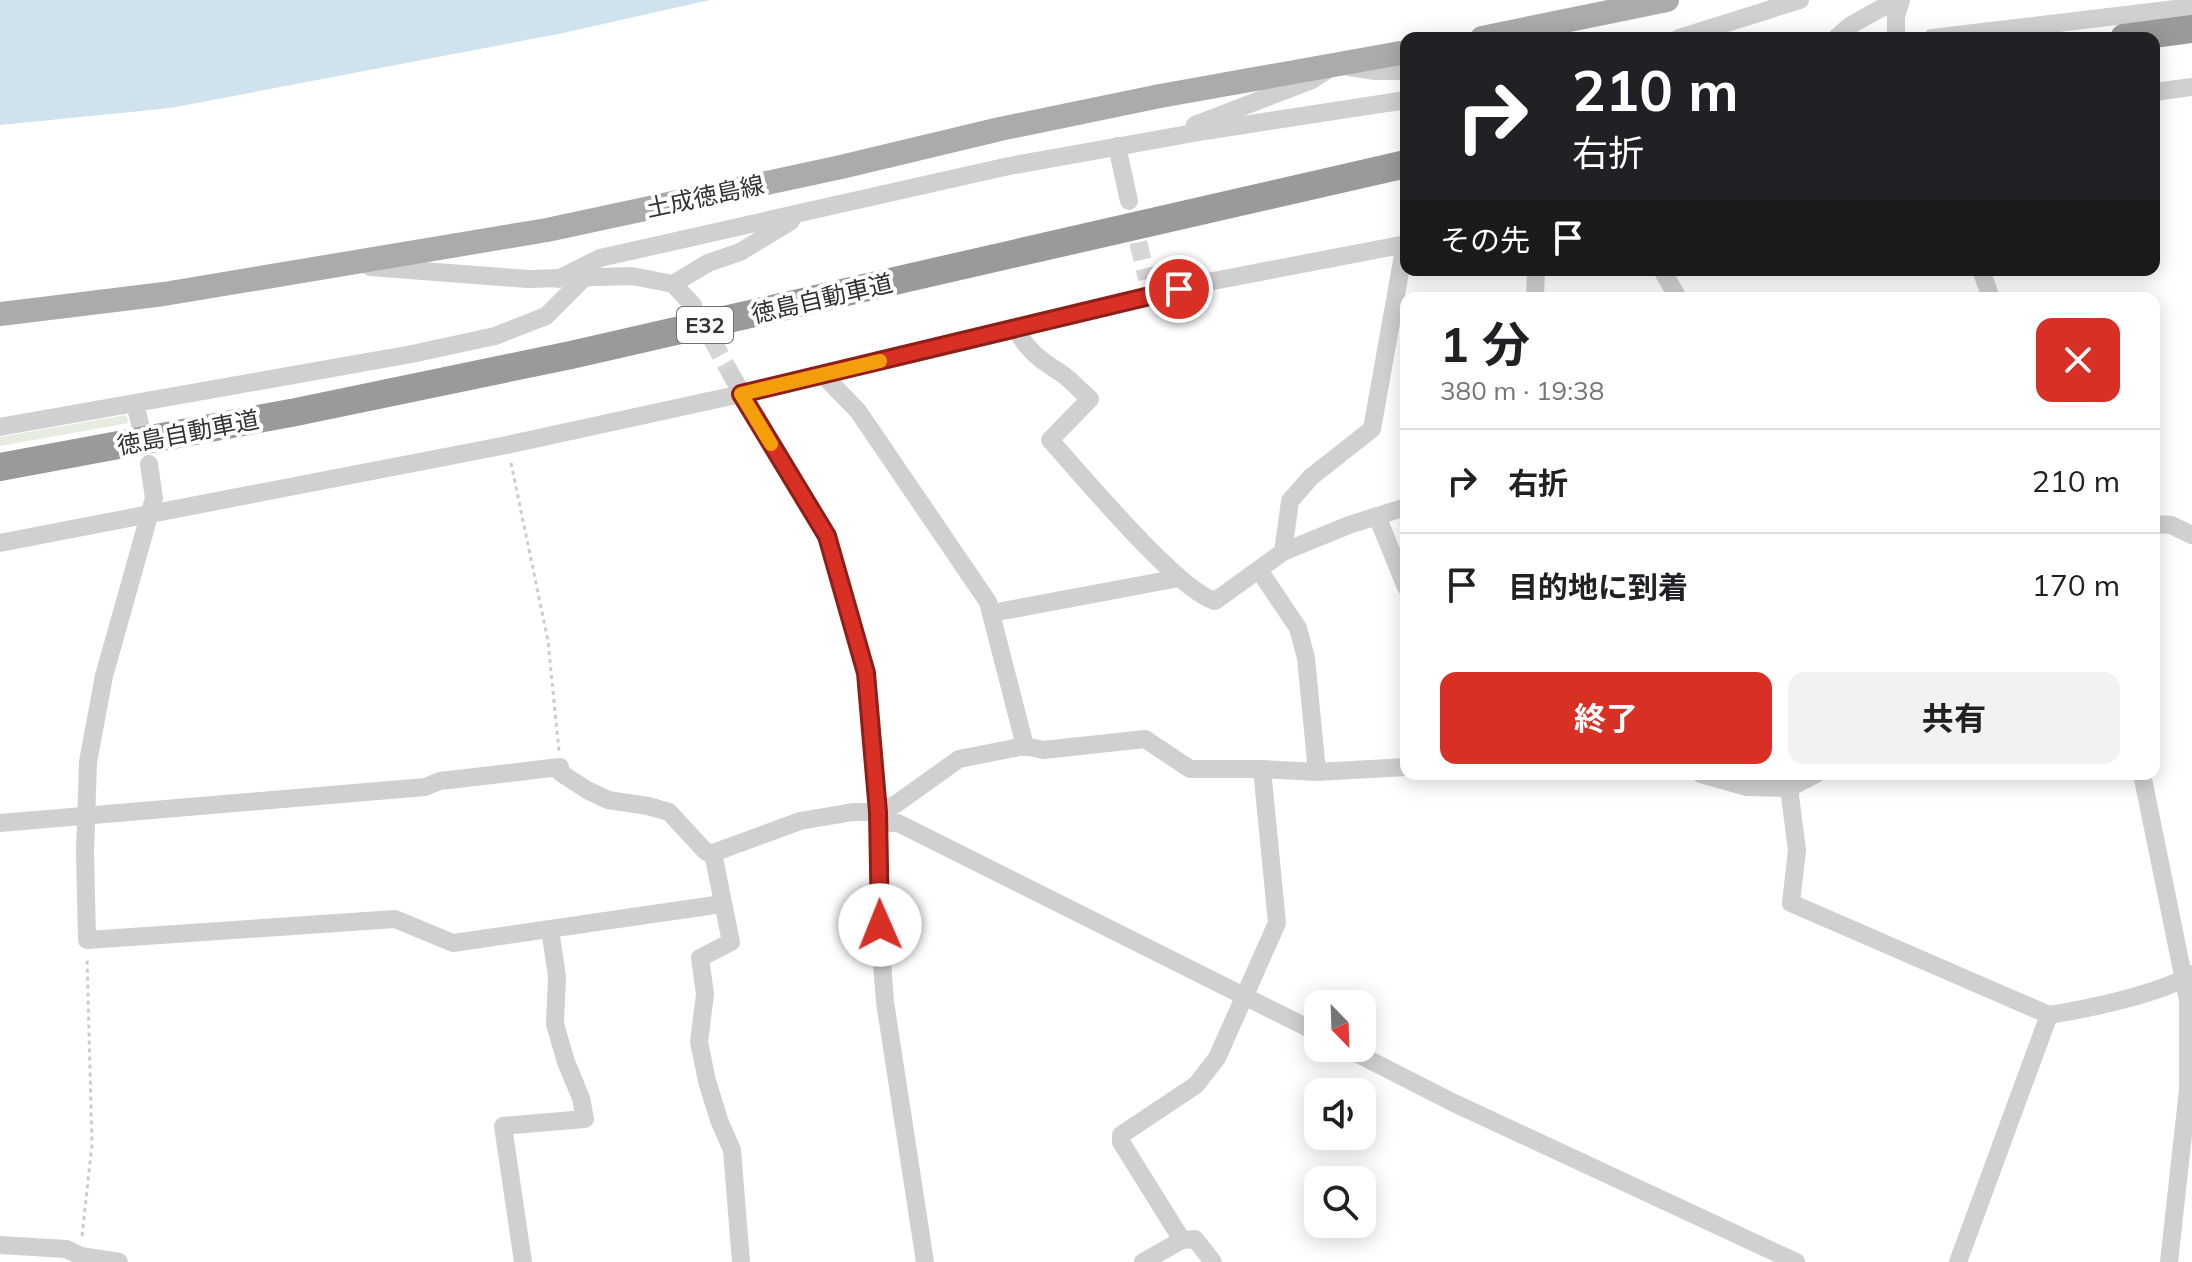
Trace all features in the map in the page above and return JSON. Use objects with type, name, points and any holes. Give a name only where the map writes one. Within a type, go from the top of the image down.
[{"type":"highway","points":[[2160,33],[2192,29]]},
{"type":"highway","name":"徳島自動車道","points":[[0,467],[281,415],[571,355],[1400,165]]},
{"type":"main road","points":[[1511,32],[1667,0]]},
{"type":"main road","name":"土成徳島線","points":[[0,314],[164,294],[547,230],[841,167],[1000,129],[1400,53]]},
{"type":"street","points":[[1698,32],[1800,0]]},
{"type":"street","points":[[1843,32],[1898,0]]},
{"type":"street","points":[[1896,32],[1898,0]]},
{"type":"street","points":[[1982,32],[2192,7]]},
{"type":"street","points":[[1179,135],[1197,124],[1312,80],[1335,64],[1375,71],[1400,71]]},
{"type":"street","points":[[2160,91],[2192,87]]},
{"type":"street","points":[[558,279],[600,258],[1009,166],[1179,135],[1400,101]]},
{"type":"street","points":[[1117,146],[1129,201]]},
{"type":"street","points":[[673,284],[708,263],[740,252],[807,211]]},
{"type":"street","points":[[0,543],[507,445],[741,394],[1017,329],[1148,288],[1208,282],[1400,245]]},
{"type":"street","points":[[337,267],[407,268],[528,279],[632,276],[673,284],[693,305]]},
{"type":"street","points":[[1283,552],[1290,501],[1311,477],[1372,429],[1400,276]]},
{"type":"street","points":[[0,427],[495,336],[546,316],[584,278]]},
{"type":"street","points":[[1017,329],[1021,339],[1052,370],[1060,372],[1090,399],[1050,440],[1179,578],[1206,598],[1215,601],[1283,552],[1400,509]]},
{"type":"street","points":[[822,374],[858,411],[974,579],[992,613],[1025,746]]},
{"type":"street","points":[[732,376],[827,536],[866,673],[878,818],[885,1002],[925,1262]]},
{"type":"street","points":[[135,404],[140,424]]},
{"type":"street","points":[[149,464],[154,498],[104,676],[88,762],[87,940],[395,919],[453,943],[722,904]]},
{"type":"street","points":[[1377,516],[1400,572]]},
{"type":"street","points":[[2162,525],[2192,518]]},
{"type":"street","points":[[2162,525],[2192,535]]},
{"type":"street","points":[[1259,570],[1298,628],[1306,658],[1317,772]]},
{"type":"street","points":[[992,613],[1179,578]]},
{"type":"street","points":[[878,818],[959,759],[1025,746],[1043,750],[1145,739],[1190,769],[1317,772],[1400,767]]},
{"type":"street","points":[[0,823],[425,787],[440,781],[560,767],[561,773],[608,800],[669,812],[706,852],[713,853],[800,821],[853,812],[898,823],[1304,1026]]},
{"type":"street","points":[[1182,1240],[1121,1142],[1121,1135],[1196,1085],[1217,1058],[1277,923],[1262,769]]},
{"type":"street","points":[[1722,780],[1747,787],[1789,788],[1804,780]]},
{"type":"street","points":[[2143,780],[2188,977],[2188,1090],[2169,1257]]},
{"type":"street","points":[[1789,788],[1797,850],[1791,903],[2049,1015],[2078,1010],[2188,977]]},
{"type":"street","points":[[713,853],[731,942],[700,958],[705,994],[699,1042],[719,1120],[732,1150],[741,1262]]},
{"type":"street","points":[[523,1262],[503,1126],[585,1119],[581,1098],[555,1024],[557,976],[550,930]]},
{"type":"street","points":[[1958,1262],[2049,1015]]},
{"type":"street","points":[[1373,1062],[1454,1103],[1796,1262]]},
{"type":"street","points":[[1143,1262],[1182,1240],[1195,1239],[1213,1262]]},
{"type":"street","points":[[0,1245],[66,1249],[82,1259],[119,1262]]},
{"type":"path","points":[[507,445],[548,641],[560,767]]},
{"type":"path","points":[[82,1259],[92,1144],[87,940]]},
{"type":"shaded area","points":[[126,415],[129,423],[0,446],[0,437]]},
{"type":"water","points":[[0,0],[710,0],[563,33],[171,108],[0,125]]},
{"type":"tunnel","points":[[1132,216],[1147,279]]},
{"type":"tunnel","points":[[699,316],[732,376]]},
{"type":"slow traffic","points":[[771,444],[741,394],[880,361]]},
{"type":"route","points":[[880,925],[878,812],[866,673],[827,536],[741,394],[1179,289]]}]
